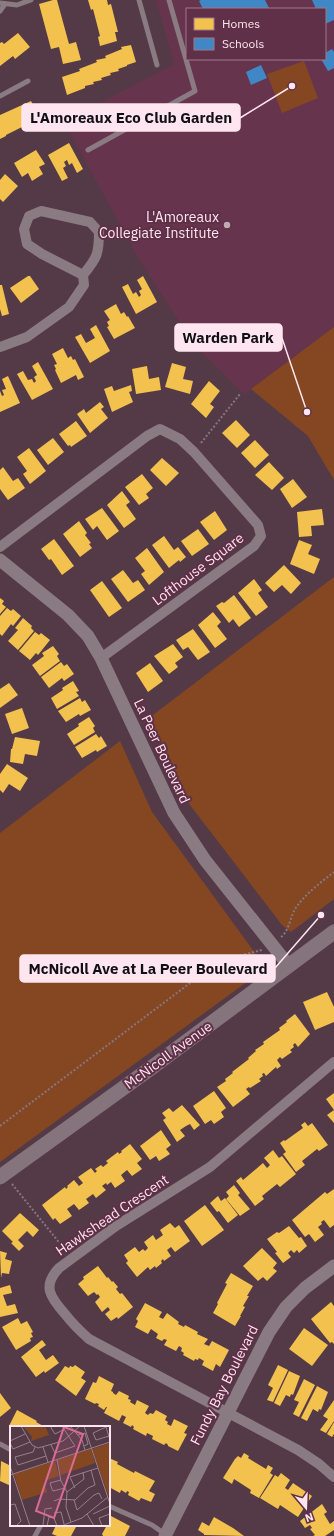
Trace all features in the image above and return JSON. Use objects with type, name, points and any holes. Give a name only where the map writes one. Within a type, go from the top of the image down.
[{"type":"main road","name":"McNicoll Avenue","points":[[0,1177],[334,932]]},
{"type":"street","points":[[0,347],[28,337],[69,307],[84,285],[83,275],[96,260],[99,247],[99,232],[90,222],[41,211],[29,216],[24,229],[27,244],[42,254],[83,275]]},
{"type":"street","name":"Lofthouse Square","points":[[0,547],[147,436],[160,429],[180,439],[194,452],[258,525],[260,536],[254,546],[101,658]]},
{"type":"street","name":"La Peer Boulevard","points":[[0,560],[68,615],[88,636],[101,658],[174,813],[205,860],[289,966]]},
{"type":"street","name":"Hawkshead Crescent","points":[[334,1062],[210,1167],[116,1226],[59,1268],[52,1275],[49,1285],[50,1295],[55,1303],[79,1331],[102,1347],[298,1450],[319,1464],[334,1477]]},
{"type":"street","name":"Fundy Bay Boulevard","points":[[166,1536],[227,1412],[269,1332],[286,1307],[305,1288],[334,1266]]},
{"type":"lane","points":[[0,11],[3,4],[17,5],[31,0]]},
{"type":"lane","points":[[139,0],[157,66]]},
{"type":"lane","points":[[169,0],[186,60]]},
{"type":"lane","points":[[88,150],[195,91],[186,60]]},
{"type":"lane","points":[[0,96],[28,81]]},
{"type":"lane","points":[[0,1444],[10,1449]]},
{"type":"lane","points":[[110,1506],[152,1525],[166,1536]]},
{"type":"lane","points":[[35,1536],[40,1526]]},
{"type":"path","points":[[194,452],[240,394]]},
{"type":"path","points":[[284,934],[295,910],[309,892],[334,872]]},
{"type":"path","points":[[0,1126],[210,968],[226,959],[261,951]]},
{"type":"path","points":[[19,1192],[72,1258]]},
{"type":"shaded area","name":"L'Amoreaux Collegiate Institute","points":[[156,0],[334,0],[334,327],[245,395],[195,346],[140,261],[64,122],[174,64]]},
{"type":"shaded area","points":[[304,61],[318,98],[282,113],[267,74]]},
{"type":"shaded area","points":[[334,327],[334,480],[308,436],[251,389]]},
{"type":"shaded area","points":[[334,577],[334,899],[291,932],[282,925],[190,805],[149,718]]},
{"type":"shaded area","points":[[120,741],[152,812],[266,968],[0,1162],[0,833]]},
{"type":"building: Homes","points":[[57,0],[69,44],[76,42],[81,60],[63,64],[59,47],[51,49],[39,4]]},
{"type":"building: Homes","points":[[88,0],[107,0],[108,5],[111,4],[118,32],[115,32],[117,41],[100,46],[98,37],[100,36],[93,9],[91,10]]},
{"type":"building: Homes","points":[[18,33],[30,47],[15,59],[13,56],[0,66],[0,43],[2,42],[4,44]]},
{"type":"building: Homes","points":[[131,45],[136,62],[118,69],[119,71],[110,73],[111,75],[101,78],[102,80],[93,82],[94,84],[85,86],[85,88],[67,95],[62,77],[80,71],[79,69],[97,62],[96,60],[106,58],[105,56],[122,49],[121,47]]},
{"type":"building: Homes","points":[[31,101],[40,118],[0,139],[0,115]]},
{"type":"building: Homes","points":[[69,143],[83,169],[77,173],[72,163],[69,165],[67,160],[64,162],[66,166],[63,168],[68,178],[62,181],[48,155]]},
{"type":"building: Homes","points":[[36,150],[45,164],[39,167],[43,174],[32,181],[28,173],[22,177],[14,163]]},
{"type":"building: Homes","points":[[5,174],[18,186],[3,202],[0,199],[0,180]]},
{"type":"building: Homes","points":[[30,276],[39,289],[21,303],[10,288]]},
{"type":"building: Homes","points":[[143,276],[157,302],[136,314],[122,287],[128,284],[133,294],[136,292],[139,297],[141,295],[139,291],[142,289],[137,280]]},
{"type":"building: Homes","points":[[0,285],[2,285],[9,314],[2,316],[0,309]]},
{"type":"building: Homes","points":[[116,304],[121,314],[124,312],[127,317],[128,316],[135,328],[114,339],[107,327],[109,326],[107,322],[110,320],[104,311]]},
{"type":"building: Homes","points":[[96,325],[110,351],[90,363],[75,337],[81,334],[86,343],[95,338],[90,329]]},
{"type":"building: Homes","points":[[63,348],[68,358],[71,356],[73,360],[75,359],[84,377],[78,380],[76,375],[61,383],[55,370],[54,365],[57,364],[52,354]]},
{"type":"building: Homes","points":[[38,362],[53,389],[32,400],[17,374],[23,371],[28,380],[32,379],[34,383],[36,381],[34,377],[37,375],[32,366]]},
{"type":"building: Homes","points":[[172,363],[186,367],[183,379],[193,381],[190,394],[165,387]]},
{"type":"building: Homes","points":[[147,366],[149,379],[159,377],[161,390],[136,394],[132,369]]},
{"type":"building: Homes","points":[[8,376],[20,403],[0,412],[0,391],[2,396],[4,395],[2,390],[6,389],[2,379]]},
{"type":"building: Homes","points":[[209,381],[220,391],[210,404],[214,407],[206,418],[191,404]]},
{"type":"building: Homes","points":[[131,385],[132,391],[129,392],[133,402],[112,412],[104,389],[112,386],[114,391]]},
{"type":"building: Homes","points":[[100,402],[104,407],[101,409],[108,418],[90,433],[77,414],[84,409],[86,413]]},
{"type":"building: Homes","points":[[236,420],[250,435],[237,448],[222,433]]},
{"type":"building: Homes","points":[[76,421],[87,436],[71,447],[70,445],[68,446],[59,434]]},
{"type":"building: Homes","points":[[53,438],[64,452],[48,465],[37,450]]},
{"type":"building: Homes","points":[[255,440],[269,455],[255,468],[241,453]]},
{"type":"building: Homes","points":[[29,448],[46,471],[30,484],[23,474],[27,471],[17,457]]},
{"type":"building: Homes","points":[[162,458],[179,473],[166,486],[150,470]]},
{"type":"building: Homes","points":[[269,462],[284,478],[272,490],[255,475]]},
{"type":"building: Homes","points":[[3,467],[13,481],[18,478],[25,488],[8,500],[0,489],[0,470]]},
{"type":"building: Homes","points":[[142,474],[153,488],[146,494],[149,498],[139,505],[125,487]]},
{"type":"building: Homes","points":[[293,479],[307,497],[292,508],[280,489]]},
{"type":"building: Homes","points":[[122,491],[130,502],[126,505],[136,519],[124,528],[107,505]]},
{"type":"building: Homes","points":[[102,508],[119,531],[107,540],[97,526],[93,530],[85,519]]},
{"type":"building: Homes","points":[[322,509],[324,525],[311,526],[312,536],[299,537],[297,512]]},
{"type":"building: Homes","points":[[215,511],[227,530],[214,540],[200,522]]},
{"type":"building: Homes","points":[[79,521],[87,533],[85,535],[91,543],[89,544],[92,548],[80,557],[63,534]]},
{"type":"building: Homes","points":[[198,529],[209,544],[192,556],[181,541]]},
{"type":"building: Homes","points":[[164,536],[174,550],[178,547],[186,557],[180,562],[179,560],[169,568],[152,545]]},
{"type":"building: Homes","points":[[54,539],[74,566],[62,575],[51,559],[49,560],[41,549]]},
{"type":"building: Homes","points":[[299,540],[312,545],[308,554],[320,559],[314,574],[290,564]]},
{"type":"building: Homes","points":[[147,548],[164,572],[149,585],[141,574],[145,571],[135,558]]},
{"type":"building: Homes","points":[[284,565],[301,583],[291,594],[282,585],[274,592],[265,583]]},
{"type":"building: Homes","points":[[123,570],[133,583],[138,580],[145,590],[128,602],[111,579]]},
{"type":"building: Homes","points":[[254,579],[262,590],[258,593],[268,607],[256,616],[238,593]]},
{"type":"building: Homes","points":[[102,581],[122,608],[109,617],[90,590]]},
{"type":"building: Homes","points":[[234,595],[251,618],[239,627],[233,619],[229,623],[216,606],[222,602],[224,603]]},
{"type":"building: Homes","points":[[0,598],[4,601],[2,604],[6,607],[0,614]]},
{"type":"building: Homes","points":[[7,608],[11,611],[13,609],[21,616],[13,626],[11,624],[2,636],[0,634],[0,616]]},
{"type":"building: Homes","points":[[213,612],[221,622],[217,626],[227,639],[215,648],[198,625]]},
{"type":"building: Homes","points":[[23,618],[32,626],[31,628],[34,631],[18,650],[8,641],[18,630],[15,628]]},
{"type":"building: Homes","points":[[193,629],[210,652],[198,660],[188,647],[183,650],[176,640]]},
{"type":"building: Homes","points":[[35,632],[39,635],[41,633],[50,640],[38,655],[36,653],[30,660],[19,651]]},
{"type":"building: Homes","points":[[173,644],[183,657],[175,663],[178,667],[169,674],[154,656]]},
{"type":"building: Homes","points":[[53,646],[59,654],[57,656],[60,661],[40,676],[32,665],[44,656],[42,653]]},
{"type":"building: Homes","points":[[61,662],[64,666],[67,664],[74,674],[64,681],[62,678],[49,688],[41,677]]},
{"type":"building: Homes","points":[[150,663],[163,681],[148,692],[136,673]]},
{"type":"building: Homes","points":[[73,681],[79,691],[76,692],[79,696],[57,709],[51,698]]},
{"type":"building: Homes","points":[[9,683],[18,695],[0,708],[0,689]]},
{"type":"building: Homes","points":[[80,698],[82,702],[85,700],[91,710],[80,716],[79,714],[66,722],[58,711]]},
{"type":"building: Homes","points":[[22,708],[29,728],[12,734],[5,714]]},
{"type":"building: Homes","points":[[89,717],[95,726],[93,728],[95,732],[74,745],[67,734]]},
{"type":"building: Homes","points":[[96,734],[99,738],[101,736],[107,746],[82,758],[75,747]]},
{"type":"building: Homes","points":[[15,737],[40,741],[37,756],[25,754],[23,764],[10,762],[11,749]]},
{"type":"building: Homes","points":[[7,764],[28,778],[20,791],[9,784],[3,793],[0,790],[0,774]]},
{"type":"building: Homes","points":[[327,992],[334,1007],[334,1022],[315,1030],[303,1002]]},
{"type":"building: Homes","points":[[295,1014],[310,1034],[298,1047],[295,1043],[293,1045],[294,1047],[290,1050],[292,1052],[282,1059],[280,1057],[277,1060],[281,1066],[277,1069],[276,1067],[266,1076],[264,1073],[262,1074],[263,1076],[259,1079],[261,1081],[246,1089],[250,1094],[233,1107],[217,1087],[226,1081],[225,1079],[233,1073],[232,1072],[249,1059],[248,1058],[256,1051],[255,1050],[264,1044],[263,1042],[280,1030],[279,1028]]},
{"type":"building: Homes","points":[[214,1091],[226,1108],[221,1112],[224,1117],[214,1124],[211,1120],[205,1124],[193,1106]]},
{"type":"building: Homes","points":[[334,1093],[334,1110],[326,1099]]},
{"type":"building: Homes","points":[[182,1105],[200,1125],[194,1130],[190,1124],[180,1130],[185,1136],[177,1142],[163,1120],[166,1118],[162,1113],[169,1108],[173,1112]]},
{"type":"building: Homes","points":[[334,1110],[334,1123],[327,1115]]},
{"type":"building: Homes","points":[[305,1122],[308,1126],[312,1123],[328,1145],[319,1151],[317,1149],[302,1161],[305,1165],[296,1172],[283,1154],[286,1152],[280,1143],[303,1128],[301,1125]]},
{"type":"building: Homes","points":[[161,1130],[171,1145],[166,1149],[170,1154],[159,1161],[156,1156],[150,1160],[140,1146]]},
{"type":"building: Homes","points":[[130,1144],[142,1159],[137,1163],[142,1169],[132,1176],[127,1170],[121,1175],[125,1181],[115,1188],[111,1182],[107,1185],[106,1183],[102,1186],[106,1190],[96,1198],[93,1194],[86,1199],[89,1203],[79,1210],[74,1204],[67,1209],[72,1216],[60,1224],[55,1218],[53,1220],[42,1205],[65,1187],[66,1189],[68,1187],[67,1186],[74,1180],[79,1186],[83,1183],[78,1177],[91,1168],[95,1173],[97,1171],[95,1169],[101,1165],[103,1167],[108,1163],[106,1161],[118,1152],[119,1154],[122,1152],[121,1151]]},
{"type":"building: Homes","points":[[273,1150],[279,1158],[282,1156],[296,1174],[280,1187],[277,1184],[262,1196],[264,1199],[255,1206],[236,1181],[241,1177],[243,1180],[263,1163],[267,1168],[270,1165],[264,1158]]},
{"type":"building: Homes","points":[[234,1185],[240,1193],[238,1195],[250,1209],[240,1216],[226,1199],[229,1196],[226,1192]]},
{"type":"building: Homes","points":[[334,1189],[334,1225],[330,1228],[324,1220],[321,1222],[322,1224],[318,1227],[324,1235],[315,1242],[309,1234],[305,1237],[292,1220],[325,1192],[327,1194]]},
{"type":"building: Homes","points":[[218,1196],[221,1201],[225,1198],[238,1215],[228,1223],[219,1211],[217,1212],[210,1203]]},
{"type":"building: Homes","points":[[205,1205],[224,1230],[202,1246],[184,1221]]},
{"type":"building: Homes","points":[[20,1213],[39,1230],[33,1237],[27,1231],[18,1240],[24,1246],[19,1251],[11,1243],[13,1242],[2,1231]]},
{"type":"building: Homes","points":[[170,1223],[175,1228],[179,1225],[190,1241],[175,1252],[171,1247],[167,1250],[171,1256],[164,1261],[163,1259],[161,1261],[162,1263],[156,1268],[155,1266],[150,1270],[148,1267],[137,1277],[126,1263],[128,1261],[124,1255],[135,1247],[139,1252],[143,1249],[145,1251],[148,1248],[144,1242],[153,1235],[156,1240],[163,1235],[160,1230]]},
{"type":"building: Homes","points":[[289,1226],[299,1238],[301,1237],[307,1246],[299,1253],[297,1250],[294,1253],[291,1250],[288,1253],[291,1257],[283,1263],[267,1239]]},
{"type":"building: Homes","points":[[262,1248],[277,1263],[273,1268],[277,1271],[267,1281],[263,1277],[258,1281],[243,1266]]},
{"type":"building: Homes","points":[[0,1251],[7,1253],[5,1259],[12,1261],[9,1274],[2,1273],[1,1278]]},
{"type":"building: Homes","points":[[98,1266],[107,1278],[108,1277],[112,1282],[113,1281],[118,1287],[116,1289],[120,1294],[122,1293],[133,1307],[118,1319],[117,1317],[111,1321],[105,1314],[110,1310],[108,1307],[102,1312],[95,1302],[100,1297],[98,1294],[97,1295],[94,1292],[88,1296],[78,1284],[84,1279],[83,1277]]},
{"type":"building: Homes","points":[[231,1273],[253,1286],[243,1306],[245,1307],[241,1316],[235,1326],[213,1313],[227,1284],[225,1283]]},
{"type":"building: Homes","points":[[10,1285],[12,1293],[3,1295],[7,1306],[15,1304],[18,1313],[0,1317],[0,1288]]},
{"type":"building: Homes","points":[[331,1302],[334,1306],[334,1344],[332,1342],[330,1343],[311,1319]]},
{"type":"building: Homes","points":[[145,1303],[162,1312],[159,1317],[163,1319],[167,1313],[179,1322],[178,1324],[184,1327],[185,1325],[198,1332],[197,1334],[208,1339],[204,1344],[209,1346],[212,1341],[229,1350],[220,1367],[216,1364],[213,1371],[202,1365],[204,1361],[199,1358],[198,1360],[195,1359],[194,1361],[183,1355],[184,1353],[181,1351],[182,1348],[179,1346],[176,1351],[164,1345],[167,1340],[164,1339],[162,1341],[156,1338],[158,1334],[151,1329],[148,1334],[135,1327],[138,1321],[136,1319]]},
{"type":"building: Homes","points":[[18,1318],[21,1324],[27,1321],[33,1332],[31,1333],[33,1337],[30,1338],[31,1341],[16,1350],[2,1327]]},
{"type":"building: Homes","points":[[304,1328],[328,1345],[312,1366],[289,1349]]},
{"type":"building: Homes","points":[[42,1340],[46,1345],[39,1350],[46,1360],[53,1355],[59,1363],[45,1373],[44,1371],[36,1377],[21,1357]]},
{"type":"building: Homes","points":[[75,1365],[85,1372],[81,1378],[86,1381],[76,1396],[55,1380],[65,1366],[69,1368],[70,1366],[73,1367]]},
{"type":"building: Homes","points":[[278,1365],[288,1370],[273,1402],[267,1400],[273,1388],[268,1385]]},
{"type":"building: Homes","points":[[289,1371],[300,1376],[293,1395],[291,1394],[290,1397],[286,1395],[280,1406],[274,1403]]},
{"type":"building: Homes","points":[[99,1376],[114,1384],[111,1391],[116,1395],[119,1391],[129,1396],[128,1399],[131,1400],[130,1402],[135,1405],[137,1400],[149,1406],[145,1413],[148,1415],[150,1413],[153,1414],[156,1410],[167,1416],[165,1420],[168,1422],[167,1424],[171,1426],[174,1419],[188,1426],[184,1433],[187,1434],[178,1451],[168,1446],[166,1443],[164,1445],[152,1439],[153,1436],[147,1433],[146,1436],[133,1429],[134,1427],[132,1425],[131,1427],[123,1423],[126,1417],[122,1415],[119,1421],[104,1413],[107,1407],[104,1410],[98,1406],[99,1404],[95,1404],[85,1399],[93,1382],[96,1383]]},
{"type":"building: Homes","points":[[304,1379],[315,1385],[299,1417],[293,1414],[299,1402],[294,1400]]},
{"type":"building: Homes","points":[[317,1386],[328,1392],[321,1410],[319,1409],[318,1412],[313,1409],[307,1421],[301,1418]]},
{"type":"building: Homes","points":[[0,1393],[11,1408],[0,1417]]},
{"type":"building: Homes","points":[[334,1400],[334,1421],[326,1433],[320,1430],[328,1419],[323,1416]]},
{"type":"building: Homes","points":[[17,1410],[43,1426],[10,1426]]},
{"type":"building: Homes","points":[[334,1422],[334,1434],[332,1437],[327,1434]]},
{"type":"building: Homes","points":[[244,1453],[249,1456],[248,1458],[266,1469],[268,1465],[273,1468],[270,1473],[273,1475],[259,1498],[250,1493],[251,1490],[234,1479],[232,1484],[223,1478],[235,1459],[238,1456],[241,1458]]},
{"type":"building: Homes","points":[[110,1458],[134,1473],[135,1471],[155,1481],[149,1491],[155,1494],[151,1502],[141,1498],[139,1501],[128,1495],[129,1492],[127,1491],[126,1493],[121,1490],[120,1493],[110,1488]]},
{"type":"building: Homes","points":[[1,1461],[10,1466],[10,1486],[0,1481]]},
{"type":"building: Homes","points":[[281,1473],[290,1480],[285,1488],[288,1490],[293,1483],[312,1496],[298,1517],[280,1505],[278,1509],[260,1498],[275,1475],[278,1477]]},
{"type":"building: Homes","points":[[322,1504],[327,1512],[324,1514],[330,1524],[334,1521],[334,1530],[325,1536],[313,1536],[315,1535],[310,1529],[312,1528],[310,1525],[305,1528],[300,1521]]},
{"type":"building: Homes","points":[[111,1516],[130,1526],[125,1536],[103,1536],[102,1534],[106,1526],[110,1526]]},
{"type":"building: Homes","points":[[214,1517],[244,1536],[204,1535],[198,1530],[202,1522],[209,1526]]},
{"type":"building: Homes","points":[[56,1526],[76,1526],[71,1536],[57,1536],[52,1534]]},
{"type":"building: Schools","points":[[265,0],[269,8],[202,8],[199,1]]},
{"type":"building: Schools","points":[[312,0],[334,0],[334,20],[326,24],[326,8],[316,8]]},
{"type":"building: Schools","points":[[332,49],[334,52],[334,68],[328,71],[322,60],[326,60],[326,52]]},
{"type":"building: Schools","points":[[261,65],[267,78],[251,85],[246,72]]},
{"type":"place","name":"L'Amoreaux Eco Club Garden","points":[[292,86]]},
{"type":"place","name":"L'Amoreaux Collegiate Institute","points":[[227,225]]},
{"type":"place","name":"Warden Park","points":[[307,412]]},
{"type":"place","name":"McNicoll Ave at La Peer Boulevard","points":[[321,915]]}]
